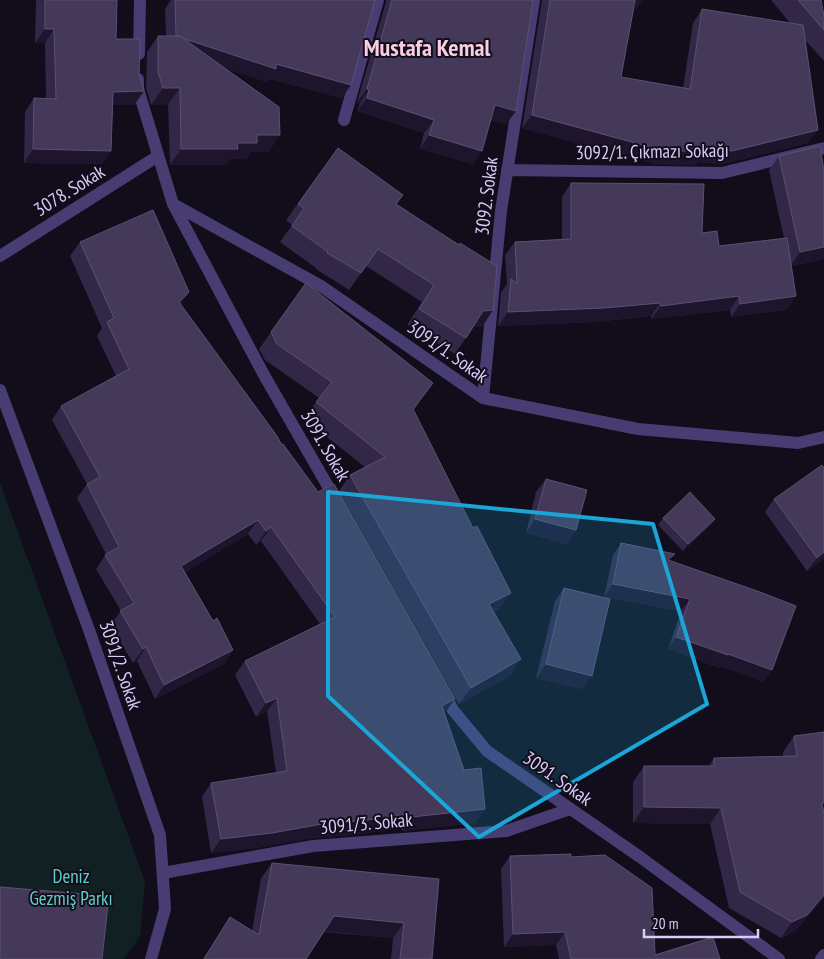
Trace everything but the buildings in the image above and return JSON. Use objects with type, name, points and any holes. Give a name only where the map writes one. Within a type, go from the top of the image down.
[{"type":"street","name":"3091. Sokak","points":[[140,0],[138,89],[173,204],[264,375],[342,512]]},
{"type":"street","points":[[344,120],[378,0]]},
{"type":"street","name":"3092. Sokak","points":[[483,398],[501,211],[534,0]]},
{"type":"street","name":"3092/1. Çıkmazı Sokağı","points":[[508,170],[722,173],[824,148]]},
{"type":"street","name":"3078. Sokak","points":[[0,256],[158,156]]},
{"type":"street","name":"3091/1. Sokak","points":[[173,204],[321,286],[483,398],[638,429],[798,443],[824,437]]},
{"type":"street","name":"3091/2. Sokak","points":[[0,390],[91,636],[160,835],[165,909],[151,959]]},
{"type":"street","name":"3091. Sokak","points":[[439,684],[453,710],[487,751],[640,857],[779,959]]},
{"type":"street","name":"3091/3. Sokak","points":[[163,873],[313,846],[506,831],[570,809]]},
{"type":"street","points":[[821,959],[824,955]]},
{"type":"highlighted area","points":[[328,492],[653,524],[707,704],[479,837],[328,696]]},
{"type":"green space","name":"Deniz Gezmiş Parkı","points":[[0,483],[145,882],[140,936],[124,959],[0,959]]},
{"type":"district","name":"Mustafa Kemal","points":[[427,47]]}]
